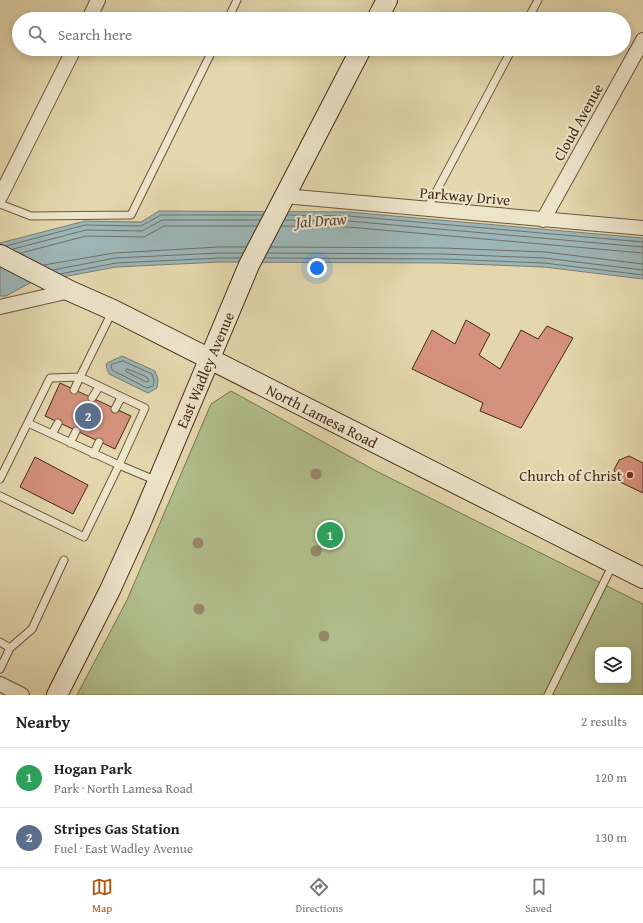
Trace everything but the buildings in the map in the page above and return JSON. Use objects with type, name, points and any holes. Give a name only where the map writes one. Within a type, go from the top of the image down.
[{"type":"main road","points":[[381,12],[387,0]]},
{"type":"main road","name":"East Wadley Avenue","points":[[57,695],[110,590],[158,481],[249,265],[357,56]]},
{"type":"main road","name":"North Lamesa Road","points":[[0,256],[113,310],[643,578]]},
{"type":"street","points":[[92,12],[98,0]]},
{"type":"street","name":"Cloud Avenue","points":[[543,220],[643,40]]},
{"type":"street","points":[[0,196],[70,56]]},
{"type":"street","name":"Parkway Drive","points":[[284,196],[427,210],[643,228]]},
{"type":"street","points":[[0,307],[70,290]]},
{"type":"street","points":[[0,684],[22,695]]},
{"type":"lane","points":[[232,12],[238,0]]},
{"type":"lane","points":[[532,12],[538,0]]},
{"type":"lane","points":[[0,204],[31,216],[131,215],[210,56]]},
{"type":"lane","points":[[427,210],[508,56]]},
{"type":"lane","points":[[74,390],[113,310]]},
{"type":"lane","points":[[0,479],[50,378],[80,377],[121,398],[145,408],[84,537],[0,496]]},
{"type":"lane","points":[[92,398],[99,386]]},
{"type":"lane","points":[[115,409],[121,398]]},
{"type":"lane","points":[[28,423],[93,454],[158,481]]},
{"type":"lane","points":[[52,434],[58,423]]},
{"type":"lane","points":[[70,443],[76,431]]},
{"type":"lane","points":[[93,454],[99,442]]},
{"type":"lane","points":[[0,669],[10,648],[32,629],[64,560]]},
{"type":"lane","points":[[548,695],[614,563]]},
{"type":"lane","points":[[0,642],[10,648]]},
{"type":"green space","points":[[231,391],[376,471],[643,604],[643,695],[77,695],[127,600],[211,404]]},
{"type":"water","name":"Jal Draw","points":[[159,211],[349,212],[643,238],[643,279],[544,267],[443,263],[220,262],[116,267],[30,283],[6,296],[0,296],[0,243],[85,221],[141,222]]},
{"type":"water","points":[[122,356],[155,371],[158,379],[157,388],[148,393],[109,374],[106,366],[107,363]]},
{"type":"place","name":"Stripes Gas Station","points":[[88,416]]},
{"type":"place","name":"Church of Christ","points":[[630,475]]},
{"type":"place","name":"Hogan Park","points":[[330,535]]}]
